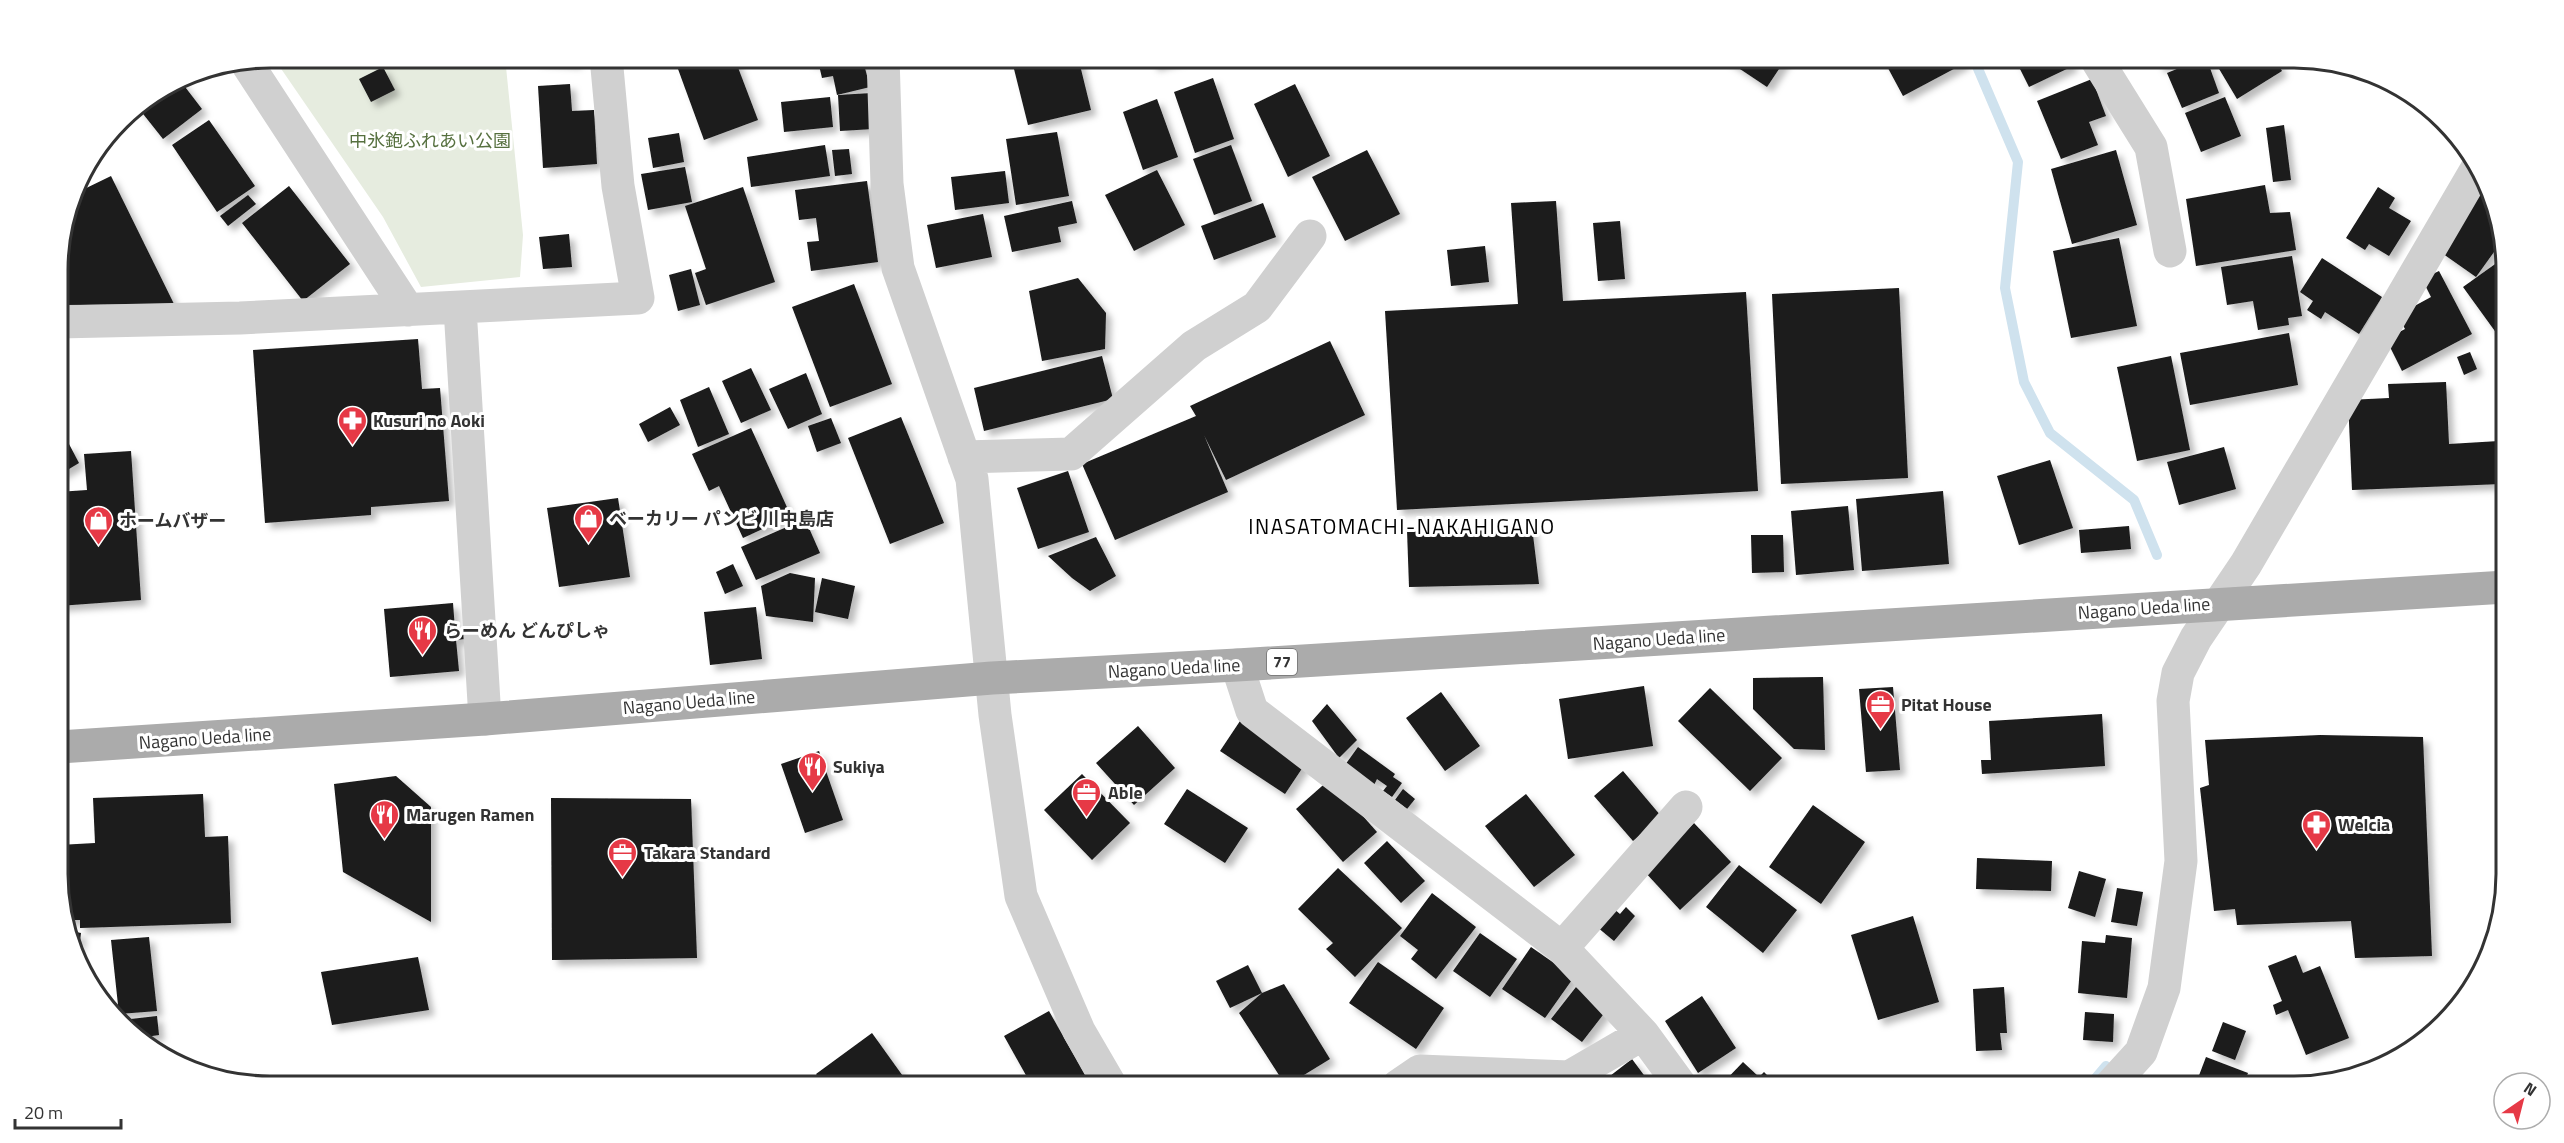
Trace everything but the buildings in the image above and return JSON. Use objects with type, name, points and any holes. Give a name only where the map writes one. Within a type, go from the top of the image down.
[{"type":"main road","name":"Nagano Ueda line","points":[[68,746],[485,719],[992,678],[2496,588]]},
{"type":"street","points":[[68,322],[240,318],[638,298],[618,186],[607,68]]},
{"type":"street","points":[[883,68],[887,184],[898,268],[972,479],[995,715],[1021,896],[1080,1031],[1105,1076]]},
{"type":"street","points":[[2102,68],[2151,147],[2170,251]]},
{"type":"street","points":[[250,69],[408,310]]},
{"type":"street","points":[[2120,1075],[2141,1052],[2164,988],[2181,861],[2173,701],[2178,673],[2196,638],[2246,564],[2472,175]]},
{"type":"street","points":[[964,457],[1071,454],[1194,346],[1257,307],[1310,236]]},
{"type":"street","points":[[460,308],[485,719]]},
{"type":"street","points":[[1237,665],[1252,711],[1562,948],[1643,1034],[1673,1075]]},
{"type":"street","points":[[1562,948],[1686,807]]},
{"type":"street","points":[[1572,1075],[1643,1034]]},
{"type":"street","points":[[1413,1075],[1420,1071],[1529,1075]]},
{"type":"green space","name":"中氷鉋ふれあい公園","points":[[281,68],[506,68],[523,235],[520,277],[421,287],[383,217]]},
{"type":"waterway","points":[[1978,68],[2018,162],[2005,288],[2024,382],[2050,433],[2134,500],[2157,555]]},
{"type":"waterway","points":[[2098,1075],[2106,1066]]},
{"type":"place","name":"Kusuri no Aoki","points":[[352,446]]},
{"type":"place","name":"ベーカリー パンビ 川中島店","points":[[588,544]]},
{"type":"place","name":"ホームバザー","points":[[98,546]]},
{"type":"place","name":"らーめん どんぴしゃ","points":[[423,656]]},
{"type":"place","name":"Pitat House","points":[[1880,730]]},
{"type":"place","name":"Sukiya","points":[[812,792]]},
{"type":"place","name":"Able","points":[[1087,818]]},
{"type":"place","name":"Marugen Ramen","points":[[385,840]]},
{"type":"place","name":"Welcia","points":[[2317,850]]},
{"type":"place","name":"Takara Standard","points":[[623,878]]},
{"type":"district","name":"INASATOMACHI-NAKAHIGANO","points":[[1402,526]]}]
